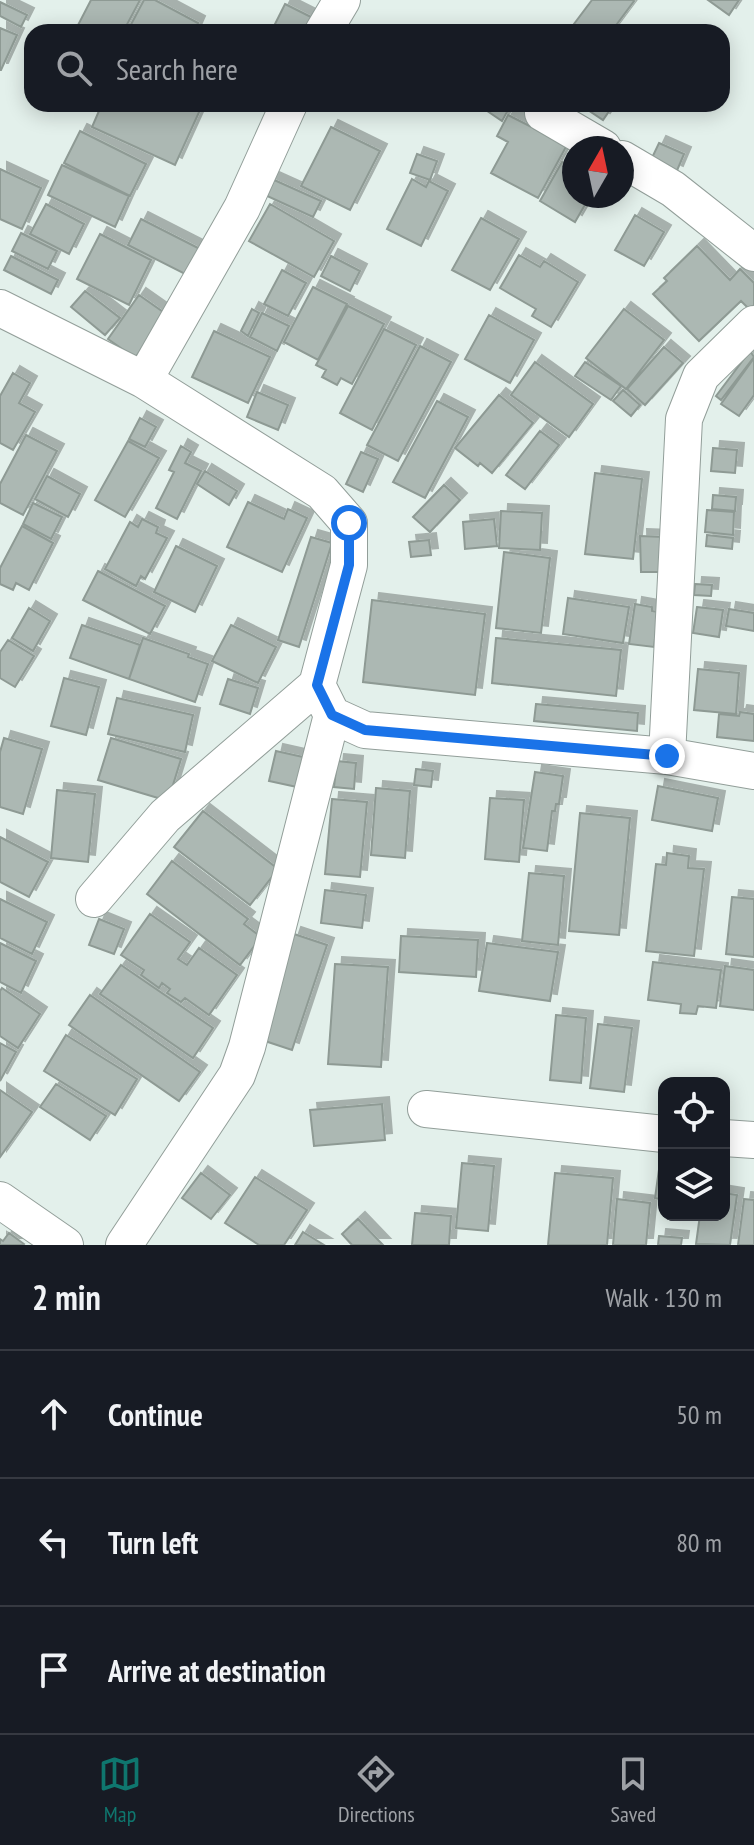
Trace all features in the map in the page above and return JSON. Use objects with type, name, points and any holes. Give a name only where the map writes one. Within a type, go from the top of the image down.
[{"type":"street","points":[[328,24],[342,0]]},
{"type":"street","points":[[144,380],[242,208],[285,112]]},
{"type":"street","points":[[543,113],[582,136]]},
{"type":"street","points":[[634,166],[673,189],[754,253]]},
{"type":"street","points":[[0,308],[144,380],[322,492],[349,523],[349,565],[324,700],[247,1047],[237,1075],[124,1245]]},
{"type":"street","points":[[667,756],[684,419],[701,376],[754,324]]},
{"type":"street","points":[[324,700],[365,730],[667,756],[754,771]]},
{"type":"street","points":[[94,899],[165,816],[324,700]]},
{"type":"street","points":[[426,1109],[658,1133]]},
{"type":"street","points":[[730,1138],[754,1140]]},
{"type":"street","points":[[0,1200],[65,1245]]},
{"type":"building","points":[[91,0],[140,0],[127,24],[79,24]]},
{"type":"building","points":[[144,0],[155,0],[198,23],[198,24],[131,24]]},
{"type":"building","points":[[592,0],[634,1],[617,24],[574,24]]},
{"type":"building","points":[[708,0],[739,0],[729,15]]},
{"type":"building","points":[[0,2],[27,15],[21,27],[0,16]]},
{"type":"building","points":[[285,4],[313,18],[310,24],[275,24]]},
{"type":"building","points":[[0,28],[17,35],[1,70],[0,70]]},
{"type":"building","points":[[99,112],[199,112],[175,165],[92,127]]},
{"type":"building","points":[[489,112],[507,112],[502,121]]},
{"type":"building","points":[[591,112],[608,112],[603,120]]},
{"type":"building","points":[[508,115],[562,142],[562,154],[538,198],[491,173],[508,142],[497,136]]},
{"type":"building","points":[[331,127],[380,151],[350,210],[301,186]]},
{"type":"building","points":[[80,131],[146,164],[130,196],[64,163]]},
{"type":"building","points":[[659,143],[684,154],[676,173],[650,162]]},
{"type":"building","points":[[417,154],[437,161],[430,180],[410,173]]},
{"type":"building","points":[[562,162],[562,208],[583,208],[575,222],[540,201]]},
{"type":"building","points":[[62,165],[129,196],[115,227],[48,195]]},
{"type":"building","points":[[0,169],[41,188],[22,229],[0,219]]},
{"type":"building","points":[[272,179],[321,201],[313,217],[265,195]]},
{"type":"building","points":[[412,179],[426,187],[429,181],[448,191],[421,246],[387,229]]},
{"type":"building","points":[[46,204],[84,224],[69,254],[30,234]]},
{"type":"building","points":[[270,204],[334,241],[314,277],[249,241]]},
{"type":"building","points":[[635,215],[664,232],[644,266],[615,250]]},
{"type":"building","points":[[481,218],[519,239],[490,290],[452,270]]},
{"type":"building","points":[[141,219],[202,250],[189,276],[128,245]]},
{"type":"building","points":[[21,233],[57,251],[48,269],[12,251]]},
{"type":"building","points":[[100,234],[151,260],[129,305],[77,279]]},
{"type":"building","points":[[697,246],[730,280],[740,269],[754,283],[754,305],[749,309],[741,301],[699,341],[653,294],[667,281],[664,278]]},
{"type":"building","points":[[519,255],[540,267],[544,261],[578,282],[551,327],[532,316],[536,309],[500,288]]},
{"type":"building","points":[[11,256],[58,280],[51,294],[4,270]]},
{"type":"building","points":[[331,256],[360,271],[350,291],[321,276]]},
{"type":"building","points":[[282,270],[306,283],[288,316],[264,304]]},
{"type":"building","points":[[313,287],[347,304],[318,360],[284,342]]},
{"type":"building","points":[[85,291],[120,318],[105,335],[71,307]]},
{"type":"building","points":[[139,295],[166,314],[135,358],[108,339]]},
{"type":"building","points":[[348,306],[384,324],[352,384],[341,378],[337,385],[322,377],[326,370],[316,365]]},
{"type":"building","points":[[252,309],[259,313],[248,336],[241,331]]},
{"type":"building","points":[[624,309],[664,340],[626,389],[586,358]]},
{"type":"building","points":[[262,313],[289,326],[277,351],[250,337]]},
{"type":"building","points":[[489,315],[534,340],[510,383],[465,359]]},
{"type":"building","points":[[384,329],[416,345],[372,430],[340,413]]},
{"type":"building","points":[[214,331],[270,357],[248,403],[192,377]]},
{"type":"building","points":[[420,346],[451,362],[398,461],[367,445]]},
{"type":"building","points":[[664,347],[683,363],[645,405],[627,389]]},
{"type":"building","points":[[750,351],[754,357],[721,400],[716,396]]},
{"type":"building","points":[[754,358],[754,395],[739,416],[721,404]]},
{"type":"building","points":[[535,362],[593,404],[569,437],[511,395]]},
{"type":"building","points":[[585,362],[621,386],[611,400],[575,376]]},
{"type":"building","points":[[13,373],[30,383],[19,403],[35,412],[13,450],[0,443],[0,396]]},
{"type":"building","points":[[623,390],[640,405],[631,416],[613,401]]},
{"type":"building","points":[[257,392],[288,405],[278,430],[247,417]]},
{"type":"building","points":[[499,395],[533,423],[492,473],[455,448]]},
{"type":"building","points":[[437,401],[468,417],[425,498],[393,482]]},
{"type":"building","points":[[140,418],[156,427],[145,447],[129,439]]},
{"type":"building","points":[[540,431],[559,445],[525,489],[506,475]]},
{"type":"building","points":[[26,435],[57,451],[23,515],[0,503],[0,484]]},
{"type":"building","points":[[128,441],[159,458],[125,517],[95,500]]},
{"type":"building","points":[[181,446],[191,452],[185,463],[201,471],[177,519],[156,508],[174,472],[169,470]]},
{"type":"building","points":[[713,448],[737,450],[735,473],[711,471]]},
{"type":"building","points":[[361,452],[378,459],[363,492],[346,484]]},
{"type":"building","points":[[205,471],[237,491],[229,505],[197,484]]},
{"type":"building","points":[[595,473],[642,479],[633,559],[585,554]]},
{"type":"building","points":[[47,476],[80,494],[68,517],[35,499]]},
{"type":"building","points":[[444,485],[460,500],[430,532],[413,517]]},
{"type":"building","points":[[713,495],[736,497],[735,511],[712,509]]},
{"type":"building","points":[[248,502],[284,519],[288,509],[307,518],[282,572],[227,547]]},
{"type":"building","points":[[33,503],[62,517],[51,539],[23,524]]},
{"type":"building","points":[[707,510],[734,512],[733,535],[705,532]]},
{"type":"building","points":[[501,511],[542,513],[540,550],[499,548]]},
{"type":"building","points":[[142,519],[158,527],[156,533],[167,538],[145,579],[141,576],[136,586],[105,569],[130,522],[138,527]]},
{"type":"building","points":[[494,519],[497,546],[465,549],[463,522]]},
{"type":"building","points":[[22,526],[53,543],[29,590],[16,583],[13,590],[0,584],[0,568]]},
{"type":"building","points":[[707,535],[733,538],[732,549],[706,546]]},
{"type":"building","points":[[640,536],[664,537],[659,572],[641,572]]},
{"type":"building","points":[[311,537],[332,543],[299,647],[278,640]]},
{"type":"building","points":[[429,540],[431,555],[411,557],[409,542]]},
{"type":"building","points":[[176,546],[217,566],[195,612],[154,592]]},
{"type":"building","points":[[504,552],[550,558],[541,633],[496,628]]},
{"type":"building","points":[[98,571],[165,606],[150,634],[83,600]]},
{"type":"building","points":[[695,584],[712,585],[711,596],[694,595]]},
{"type":"building","points":[[568,598],[629,607],[623,643],[563,634]]},
{"type":"building","points":[[372,600],[485,614],[475,695],[363,682]]},
{"type":"building","points":[[635,604],[652,607],[652,611],[658,612],[654,647],[629,644]]},
{"type":"building","points":[[697,607],[723,610],[719,637],[693,633]]},
{"type":"building","points":[[29,608],[50,621],[33,651],[12,638]]},
{"type":"building","points":[[729,609],[754,613],[754,631],[726,626]]},
{"type":"building","points":[[82,625],[140,645],[129,679],[70,658]]},
{"type":"building","points":[[231,625],[276,647],[258,683],[212,661]]},
{"type":"building","points":[[143,638],[208,664],[195,702],[129,679]]},
{"type":"building","points":[[496,638],[621,650],[616,696],[492,683]]},
{"type":"building","points":[[8,640],[34,656],[15,687],[0,678],[0,652]]},
{"type":"building","points":[[698,669],[739,673],[736,714],[694,710]]},
{"type":"building","points":[[64,678],[99,687],[86,735],[51,726]]},
{"type":"building","points":[[228,679],[258,688],[250,714],[220,704]]},
{"type":"building","points":[[117,698],[193,715],[185,752],[108,734]]},
{"type":"building","points":[[536,704],[638,713],[637,731],[534,721]]},
{"type":"building","points":[[740,712],[754,714],[754,741],[717,737],[719,714],[739,716]]},
{"type":"building","points":[[4,738],[42,749],[23,814],[0,807],[0,752]]},
{"type":"building","points":[[111,738],[181,759],[168,801],[98,780]]},
{"type":"building","points":[[276,751],[303,757],[297,787],[269,781]]},
{"type":"building","points":[[337,761],[356,763],[354,789],[334,787]]},
{"type":"building","points":[[416,769],[433,771],[431,787],[414,785]]},
{"type":"building","points":[[535,772],[563,776],[559,804],[552,811],[547,851],[523,848]]},
{"type":"building","points":[[658,786],[718,798],[712,831],[652,820]]},
{"type":"building","points":[[376,788],[410,791],[405,858],[371,855]]},
{"type":"building","points":[[57,790],[95,794],[88,862],[51,858]]},
{"type":"building","points":[[490,798],[524,800],[519,862],[485,859]]},
{"type":"building","points":[[332,799],[367,802],[360,877],[325,874]]},
{"type":"building","points":[[203,811],[278,869],[250,905],[174,847]]},
{"type":"building","points":[[580,813],[630,818],[619,935],[569,931]]},
{"type":"building","points":[[0,837],[48,862],[29,897],[0,882]]},
{"type":"building","points":[[667,853],[689,856],[688,868],[704,869],[694,956],[646,951],[656,864],[666,865]]},
{"type":"building","points":[[172,861],[248,919],[244,924],[261,937],[240,965],[147,894]]},
{"type":"building","points":[[529,873],[564,876],[558,945],[522,941]]},
{"type":"building","points":[[325,890],[366,895],[362,928],[321,923]]},
{"type":"building","points":[[732,897],[754,899],[754,957],[726,954]]},
{"type":"building","points":[[0,899],[47,922],[32,954],[0,938]]},
{"type":"building","points":[[150,914],[190,942],[178,959],[187,965],[199,948],[237,975],[209,1015],[185,998],[181,1002],[167,993],[170,989],[162,983],[159,988],[141,975],[144,970],[121,955]]},
{"type":"building","points":[[99,919],[124,929],[114,954],[89,945]]},
{"type":"building","points":[[294,934],[327,945],[292,1050],[259,1039]]},
{"type":"building","points":[[401,936],[478,940],[476,977],[399,972]]},
{"type":"building","points":[[0,943],[36,961],[21,993],[0,982]]},
{"type":"building","points":[[487,943],[558,952],[550,1001],[479,991]]},
{"type":"building","points":[[653,962],[721,970],[716,1008],[698,1006],[696,1014],[680,1013],[681,1004],[648,1000]]},
{"type":"building","points":[[335,964],[388,967],[381,1067],[328,1064]]},
{"type":"building","points":[[121,965],[213,1028],[193,1058],[100,994]]},
{"type":"building","points":[[725,966],[754,970],[754,1010],[720,1006]]},
{"type":"building","points":[[2,988],[40,1014],[18,1048],[0,1036]]},
{"type":"building","points":[[90,995],[200,1072],[179,1101],[69,1025]]},
{"type":"building","points":[[556,1015],[586,1018],[581,1083],[550,1080]]},
{"type":"building","points":[[598,1024],[632,1028],[624,1092],[590,1088]]},
{"type":"building","points":[[66,1035],[137,1079],[115,1115],[44,1071]]},
{"type":"building","points":[[0,1043],[16,1052],[0,1081]]},
{"type":"building","points":[[56,1084],[106,1116],[90,1140],[40,1107]]},
{"type":"building","points":[[0,1090],[32,1112],[0,1157]]},
{"type":"building","points":[[382,1104],[385,1140],[314,1146],[310,1110]]},
{"type":"building","points":[[462,1163],[494,1166],[488,1231],[456,1228]]},
{"type":"building","points":[[201,1173],[230,1195],[211,1219],[182,1198]]},
{"type":"building","points":[[555,1173],[613,1178],[607,1245],[548,1245]]},
{"type":"building","points":[[255,1177],[307,1210],[284,1245],[259,1245],[225,1223]]},
{"type":"building","points":[[730,1194],[737,1195],[730,1245],[696,1244],[699,1221],[730,1221]]},
{"type":"building","points":[[617,1199],[650,1203],[646,1245],[613,1245]]},
{"type":"building","points":[[744,1199],[754,1200],[754,1245],[738,1245]]},
{"type":"building","points":[[415,1213],[451,1216],[449,1245],[412,1245]]},
{"type":"building","points":[[358,1219],[383,1245],[352,1245],[342,1234]]},
{"type":"building","points":[[303,1232],[324,1245],[295,1245]]},
{"type":"building","points":[[9,1233],[24,1244],[0,1245],[0,1239],[3,1241]]},
{"type":"building","points":[[659,1236],[682,1238],[681,1245],[658,1245]]},
{"type":"route","points":[[349,523],[349,565],[317,685],[332,715],[365,730],[667,756]]}]
